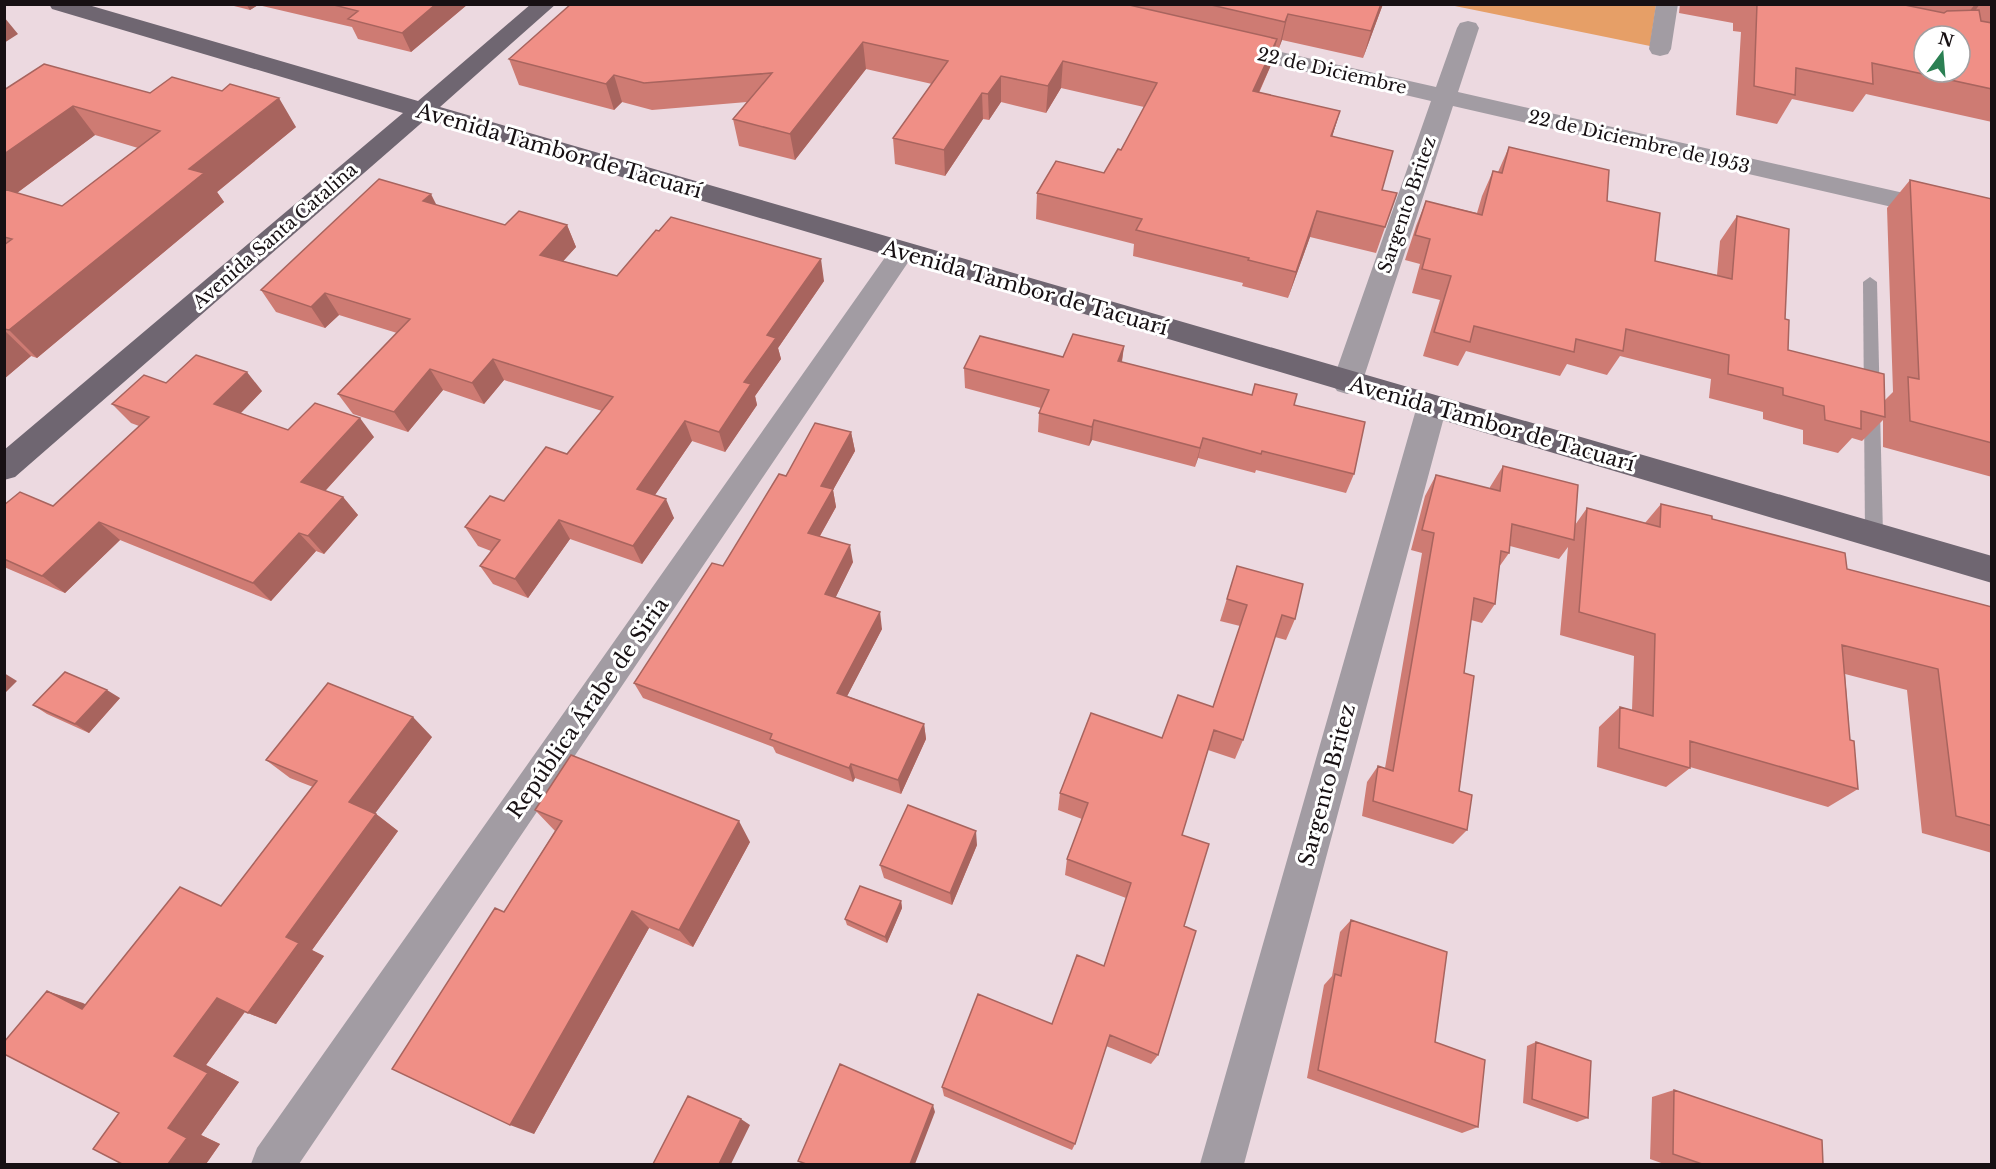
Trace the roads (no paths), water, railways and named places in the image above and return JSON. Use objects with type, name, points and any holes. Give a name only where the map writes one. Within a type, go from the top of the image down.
[{"type":"main road","name":"Avenida Tambor de Tacuarí","points":[[60,4],[1347,383],[1992,570]]},
{"type":"main road","name":"Avenida Santa Catalina","points":[[8,461],[545,4]]},
{"type":"street","points":[[1660,49],[1667,4]]},
{"type":"street","name":"Sargento Britez","points":[[1347,383],[1468,28]]},
{"type":"street","name":"22 de Diciembre","points":[[1205,42],[1444,97]]},
{"type":"street","name":"22 de Diciembre de 1953","points":[[1444,97],[1992,222]]},
{"type":"street","name":"República Árabe de Siria","points":[[273,1164],[902,252]]},
{"type":"street","name":"Sargento Britez","points":[[1222,1164],[1432,406]]},
{"type":"lane","points":[[1870,282],[1874,535]]}]
